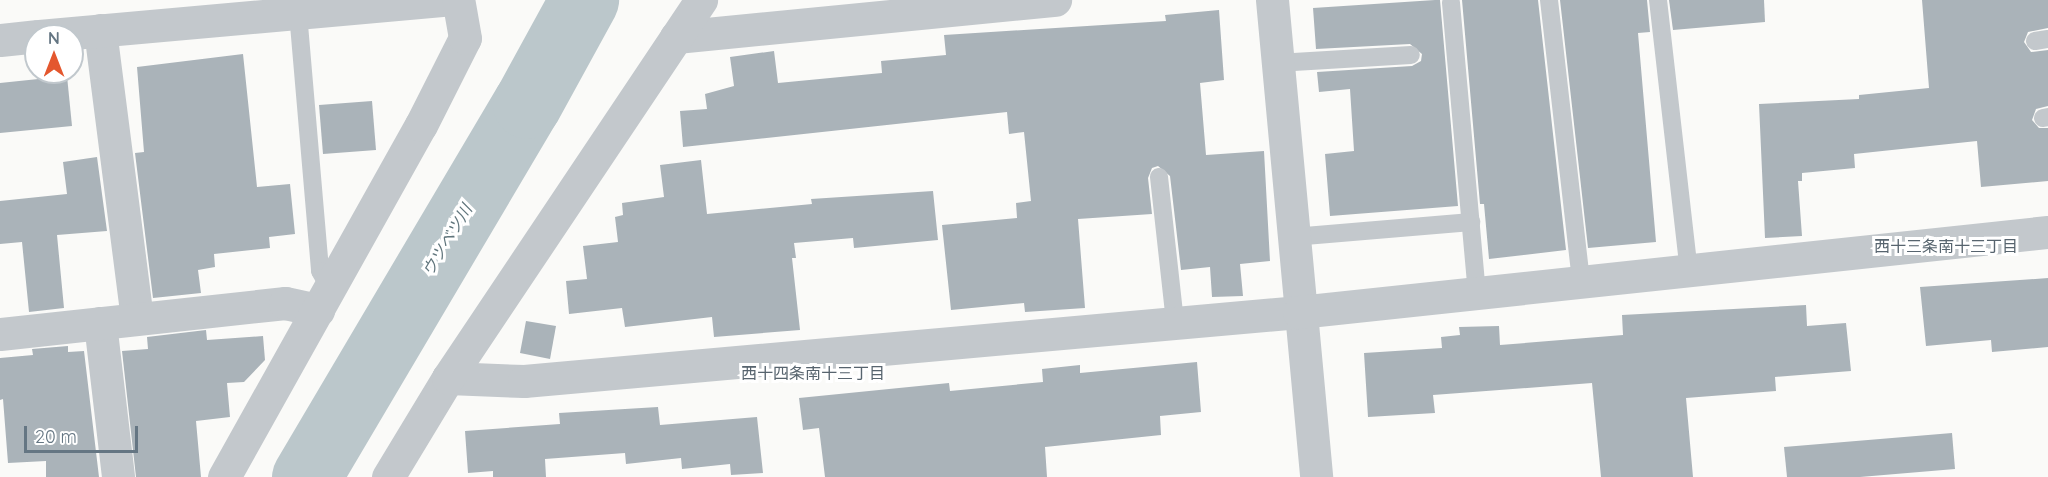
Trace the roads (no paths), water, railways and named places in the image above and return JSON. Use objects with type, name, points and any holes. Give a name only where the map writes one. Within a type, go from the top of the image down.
[{"type":"street","points":[[84,32],[444,0]]},
{"type":"street","points":[[224,477],[324,299],[465,38],[458,0]]},
{"type":"street","points":[[388,477],[448,378],[701,0]]},
{"type":"street","points":[[676,37],[1055,0]]},
{"type":"street","points":[[1272,0],[1316,477]]},
{"type":"street","points":[[1,30],[24,34]]},
{"type":"street","points":[[100,30],[137,319]]},
{"type":"street","points":[[448,378],[524,381],[1299,312],[2048,232]]},
{"type":"street","points":[[0,334],[324,299]]},
{"type":"street","points":[[100,323],[118,477]]},
{"type":"lane","points":[[1549,0],[1581,282]]},
{"type":"lane","points":[[1658,0],[1689,270]]},
{"type":"lane","points":[[1451,3],[1477,293]]},
{"type":"lane","points":[[298,13],[324,299]]},
{"type":"lane","points":[[1277,63],[1411,55]]},
{"type":"lane","points":[[1159,177],[1174,323]]},
{"type":"lane","points":[[1293,237],[1471,222]]},
{"type":"waterway","name":"ウツベツ川","points":[[306,477],[527,104],[584,0]]},
{"type":"district","name":"西十三条南十三丁目","points":[[1946,246]]},
{"type":"district","name":"西十四条南十三丁目","points":[[813,373]]}]
